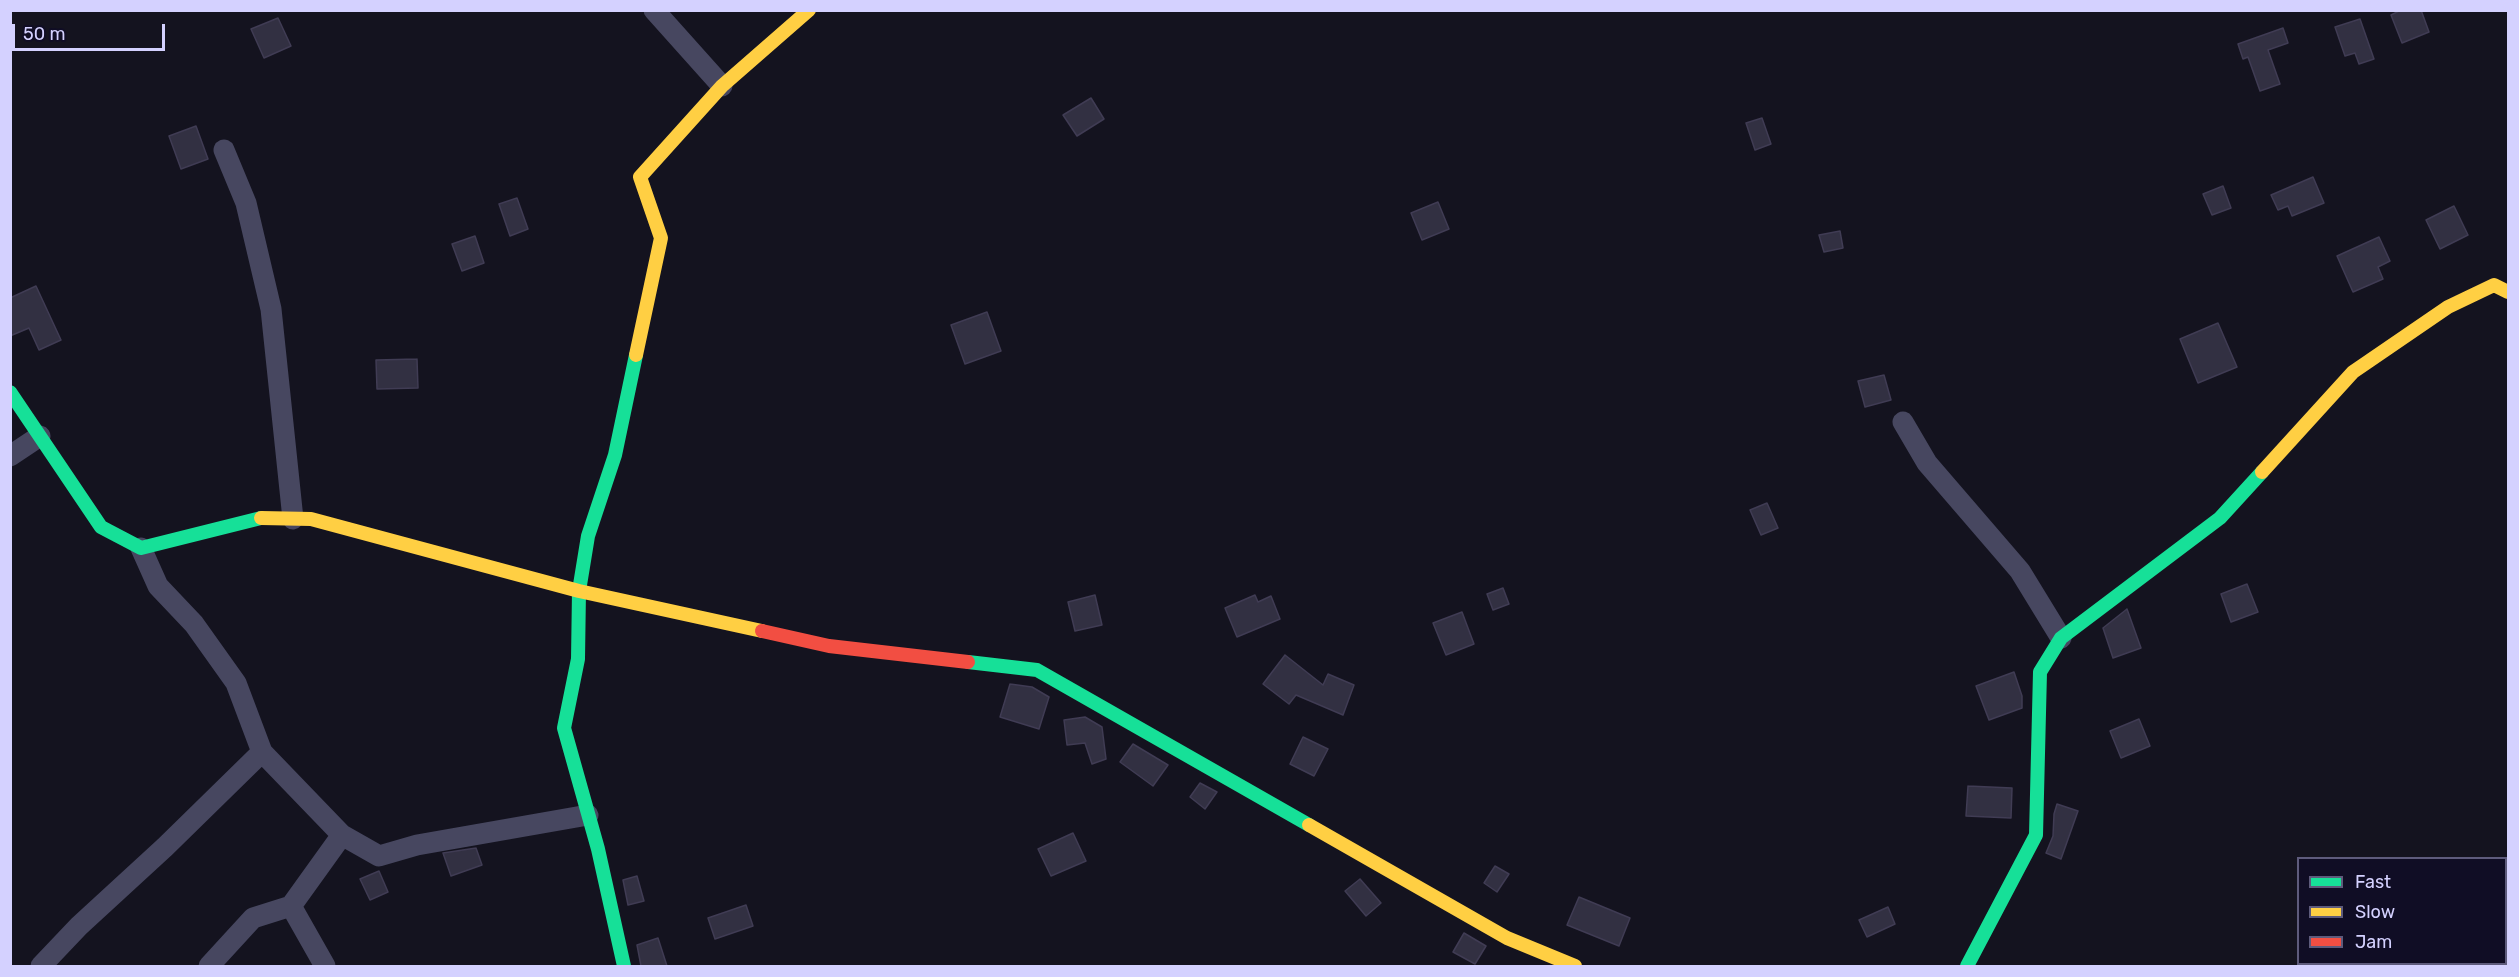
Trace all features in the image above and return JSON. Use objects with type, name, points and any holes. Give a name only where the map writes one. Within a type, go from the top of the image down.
[{"type":"street","points":[[654,10],[722,86]]},
{"type":"street","points":[[624,966],[588,815],[564,728],[578,659],[579,591],[588,536],[615,455],[661,238],[640,177],[722,86],[809,10]]},
{"type":"street","points":[[224,150],[246,203],[272,309],[293,519]]},
{"type":"street","points":[[1967,966],[2036,835],[2040,672],[2061,638],[2220,518],[2353,372],[2448,307],[2494,285],[2508,292]]},
{"type":"street","points":[[10,392],[101,527],[141,548],[158,586],[194,624],[236,683],[262,752],[342,835],[379,856],[417,845],[588,815]]},
{"type":"street","points":[[1904,422],[1927,463],[2020,572],[2061,638]]},
{"type":"street","points":[[10,456],[40,436]]},
{"type":"street","points":[[141,548],[255,518],[311,519],[579,591],[829,646],[1037,670],[1506,938],[1575,966]]},
{"type":"street","points":[[41,966],[79,926],[165,847],[262,752]]},
{"type":"street","points":[[209,966],[253,918],[291,906],[342,835]]},
{"type":"street","points":[[291,906],[325,966]]},
{"type":"building","points":[[2401,10],[2421,10],[2429,32],[2402,43],[2391,15]]},
{"type":"building","points":[[278,18],[291,46],[264,58],[251,29]]},
{"type":"building","points":[[2360,19],[2374,59],[2359,64],[2355,53],[2345,56],[2335,27]]},
{"type":"building","points":[[2283,28],[2288,43],[2268,50],[2280,84],[2260,91],[2248,57],[2243,59],[2238,44]]},
{"type":"building","points":[[1091,98],[1104,119],[1077,136],[1063,115]]},
{"type":"building","points":[[1762,118],[1771,144],[1755,150],[1746,123]]},
{"type":"building","points":[[196,126],[208,159],[181,169],[169,136]]},
{"type":"building","points":[[2313,177],[2324,203],[2292,216],[2288,206],[2278,210],[2271,195]]},
{"type":"building","points":[[2223,186],[2231,208],[2212,215],[2203,194]]},
{"type":"building","points":[[517,198],[528,229],[510,236],[499,204]]},
{"type":"building","points":[[1438,202],[1449,229],[1422,240],[1411,213]]},
{"type":"building","points":[[2454,206],[2468,235],[2440,249],[2426,220]]},
{"type":"building","points":[[1840,231],[1843,248],[1824,252],[1819,235]]},
{"type":"building","points":[[475,236],[484,263],[462,271],[452,244]]},
{"type":"building","points":[[2379,237],[2390,261],[2378,267],[2383,279],[2353,292],[2337,256]]},
{"type":"building","points":[[36,286],[61,340],[39,350],[29,328],[10,336],[10,298]]},
{"type":"building","points":[[987,312],[1001,351],[965,364],[951,325]]},
{"type":"building","points":[[2218,323],[2237,367],[2198,383],[2180,339]]},
{"type":"building","points":[[417,359],[418,388],[377,389],[376,360]]},
{"type":"building","points":[[1884,375],[1891,400],[1865,407],[1858,381]]},
{"type":"building","points":[[1767,503],[1778,528],[1761,535],[1750,510]]},
{"type":"building","points":[[2247,584],[2258,612],[2231,622],[2221,594]]},
{"type":"building","points":[[1503,588],[1509,604],[1493,610],[1487,594]]},
{"type":"building","points":[[1095,595],[1102,625],[1075,631],[1068,602]]},
{"type":"building","points":[[1255,595],[1258,602],[1271,596],[1280,619],[1237,637],[1225,608]]},
{"type":"building","points":[[2127,609],[2141,648],[2113,658],[2103,628]]},
{"type":"building","points":[[1462,612],[1474,644],[1446,655],[1433,623]]},
{"type":"building","points":[[1285,655],[1323,685],[1328,674],[1354,685],[1343,715],[1296,695],[1289,704],[1263,684]]},
{"type":"building","points":[[2014,672],[2022,696],[2022,708],[1989,720],[1976,686]]},
{"type":"building","points":[[1010,684],[1032,687],[1049,697],[1039,729],[1000,717]]},
{"type":"building","points":[[1085,717],[1102,727],[1106,759],[1092,764],[1085,743],[1067,745],[1064,720]]},
{"type":"building","points":[[2139,719],[2150,746],[2121,758],[2110,731]]},
{"type":"building","points":[[1303,737],[1328,749],[1314,776],[1290,764]]},
{"type":"building","points":[[1133,744],[1168,765],[1153,786],[1120,762]]},
{"type":"building","points":[[1200,783],[1217,792],[1205,809],[1190,797]]},
{"type":"building","points":[[1968,786],[2012,788],[2011,818],[1966,816]]},
{"type":"building","points":[[2057,804],[2078,811],[2061,859],[2046,853],[2053,836]]},
{"type":"building","points":[[1073,833],[1086,861],[1051,876],[1038,849]]},
{"type":"building","points":[[476,848],[482,865],[451,876],[443,853]]},
{"type":"building","points":[[1495,866],[1509,874],[1497,892],[1484,883]]},
{"type":"building","points":[[379,871],[388,892],[370,900],[360,879]]},
{"type":"building","points":[[637,876],[644,901],[628,905],[623,880]]},
{"type":"building","points":[[1360,879],[1381,903],[1366,916],[1345,891]]},
{"type":"building","points":[[1579,897],[1630,918],[1619,946],[1567,925]]},
{"type":"building","points":[[746,905],[753,926],[715,939],[708,918]]},
{"type":"building","points":[[1888,907],[1895,924],[1867,937],[1859,920]]},
{"type":"building","points":[[1464,933],[1486,946],[1475,964],[1453,952]]},
{"type":"building","points":[[658,938],[667,966],[641,966],[637,945]]},
{"type":"traffic: fast","points":[[624,966],[598,849],[564,728],[578,659],[579,591],[588,536],[615,455],[636,355]]},
{"type":"traffic: fast","points":[[10,392],[101,527],[141,548],[261,518]]},
{"type":"traffic: fast","points":[[1967,966],[2036,835],[2040,672],[2061,638],[2220,518],[2262,472]]},
{"type":"traffic: fast","points":[[968,662],[1037,670],[1309,825]]},
{"type":"traffic: slow","points":[[636,355],[661,238],[640,177],[722,86],[809,10]]},
{"type":"traffic: slow","points":[[2262,472],[2353,372],[2448,307],[2494,285],[2508,292]]},
{"type":"traffic: slow","points":[[261,518],[311,519],[579,591],[762,631]]},
{"type":"traffic: slow","points":[[1309,825],[1507,938],[1575,966]]},
{"type":"traffic: jam","points":[[762,631],[829,646],[968,662]]}]
